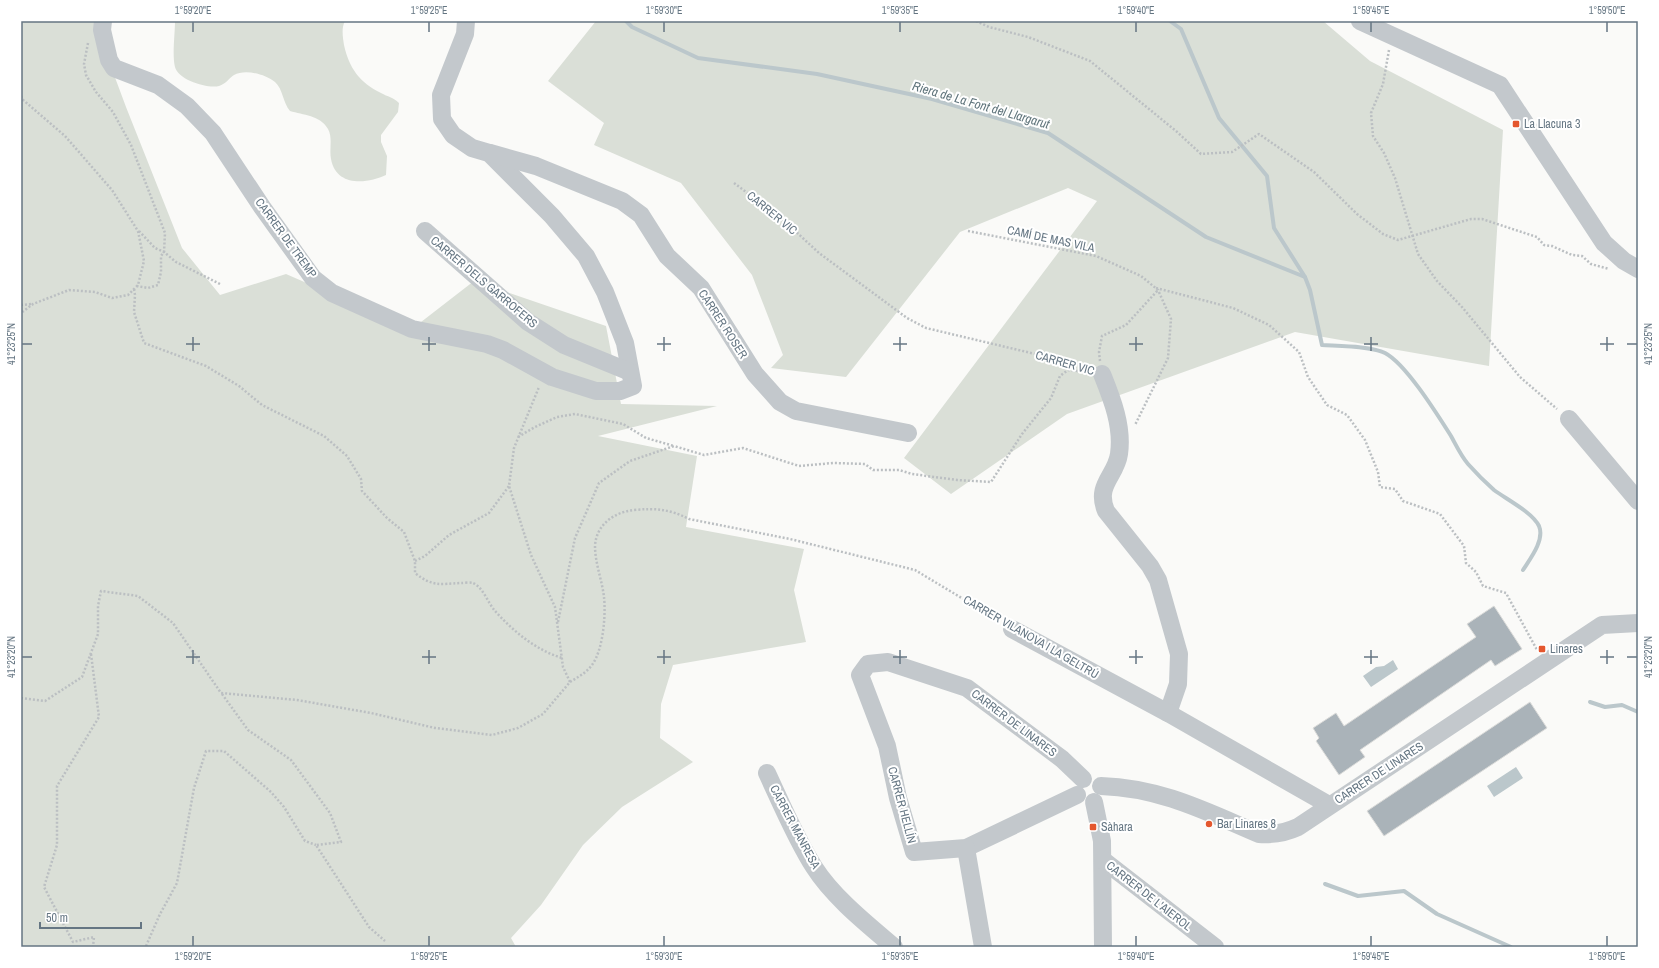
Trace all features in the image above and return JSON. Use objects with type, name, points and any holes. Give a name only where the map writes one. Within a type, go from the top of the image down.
[{"type":"street","name":"CARRER DE TREMP","points":[[103,21],[102,30],[109,60],[114,68],[158,85],[187,106],[213,132],[262,207],[313,278],[332,292],[412,329],[487,344],[503,350],[545,373],[596,391],[620,392],[631,379]]},
{"type":"street","points":[[1360,21],[1500,85],[1604,243],[1634,266]]},
{"type":"street","name":"CARRER ROSER","points":[[464,23],[441,95],[442,119],[452,135],[472,148],[536,166],[622,201],[641,216],[667,256],[701,288],[755,374],[780,402],[796,411],[908,433]]},
{"type":"street","points":[[489,153],[552,216],[586,256],[608,299],[625,343],[631,379]]},
{"type":"street","points":[[515,160],[522,171],[531,178]]},
{"type":"street","name":"CARRER DELS GARROFERS","points":[[425,232],[528,322],[564,345],[631,379]]},
{"type":"street","name":"CARRER VIC","points":[[1102,374],[1114,404],[1120,438],[1119,456],[1103,487],[1103,504],[1106,511],[1150,566],[1158,580],[1179,654],[1178,684],[1168,713]]},
{"type":"street","points":[[1569,419],[1638,502]]},
{"type":"street","name":"CARRER DE LINARES","points":[[1101,786],[1126,787],[1175,798],[1259,834],[1285,833],[1298,827],[1329,805],[1379,774],[1602,625],[1638,623]]},
{"type":"street","name":"CARRER VILANOVA I LA GELTRÚ","points":[[1012,629],[1168,713],[1329,805]]},
{"type":"street","name":"CARRER DE LINARES","points":[[868,664],[888,662],[967,688],[1062,759],[1080,787]]},
{"type":"street","name":"CARRER HELLÍN","points":[[868,664],[860,675],[887,746],[898,798],[914,852],[966,848],[1080,787]]},
{"type":"street","name":"CARRER MANRESA","points":[[767,773],[814,867],[828,884],[863,920],[894,947]]},
{"type":"street","points":[[1093,778],[1101,786],[1101,796],[1094,802],[1084,802],[1080,787],[1093,778]]},
{"type":"street","points":[[1094,802],[1102,841],[1103,947]]},
{"type":"street","points":[[966,848],[983,947]]},
{"type":"street","name":"CARRER DE L'AIEROL","points":[[1103,860],[1215,947]]},
{"type":"path","points":[[976,21],[989,27],[1028,37],[1090,61],[1176,131],[1200,154],[1232,152],[1259,134],[1314,172],[1340,198],[1373,227],[1383,234],[1398,240],[1471,219],[1482,219],[1537,237],[1544,245],[1552,246],[1572,255],[1582,256],[1591,264],[1609,269],[1634,266]]},
{"type":"path","points":[[1392,36],[1384,84],[1371,113],[1373,136],[1384,153],[1395,178],[1418,254],[1437,281],[1462,307],[1520,377],[1569,419]]},
{"type":"path","points":[[90,37],[84,64],[86,75],[96,92],[113,112],[131,145],[165,233],[164,252],[161,256],[161,272],[158,285],[148,288],[137,286]]},
{"type":"path","points":[[21,96],[65,136],[112,190],[138,231],[155,248],[164,252],[176,262],[220,284]]},
{"type":"path","name":"CARRER VIC","points":[[734,184],[780,217],[819,253],[913,322],[926,328],[1094,368],[1102,374]]},
{"type":"path","points":[[21,305],[32,304],[69,290],[95,292],[112,298],[128,295],[137,286],[144,261],[138,231]]},
{"type":"path","name":"CAMÍ DE MAS VILA","points":[[968,231],[1096,256],[1141,276],[1157,289],[1171,319],[1168,358],[1134,428]]},
{"type":"path","points":[[134,289],[134,312],[144,343],[152,347],[162,348],[206,366],[239,386],[262,405],[324,436],[348,456],[361,479],[362,491],[404,532],[415,561],[415,573],[427,582],[437,585],[473,583],[481,589],[495,611],[517,632],[548,654],[562,658]]},
{"type":"path","points":[[518,438],[549,420],[575,414],[623,424],[646,438],[704,455],[743,448],[798,466],[833,463],[865,464],[873,470],[899,470],[912,474],[956,480],[991,482],[1022,434],[1051,398],[1060,376],[1068,370],[1102,374],[1099,352],[1102,336],[1126,324],[1157,289],[1233,308],[1269,325],[1299,352],[1308,377],[1328,404],[1347,415],[1365,440],[1378,472],[1380,487],[1395,489],[1403,501],[1440,514],[1464,546],[1466,563],[1476,572],[1483,586],[1506,593],[1544,663]]},
{"type":"path","points":[[21,313],[32,304]]},
{"type":"path","points":[[545,373],[514,448],[509,486],[531,555],[555,607],[563,667],[570,682]]},
{"type":"path","points":[[557,625],[563,590],[575,538],[599,483],[630,461],[674,446]]},
{"type":"path","points":[[415,561],[425,556],[449,535],[489,513],[509,486]]},
{"type":"path","name":"CARRER VILANOVA I LA GELTRÚ","points":[[221,693],[297,700],[371,712],[435,728],[492,735],[518,728],[543,714],[570,682],[582,675],[592,664],[604,626],[604,598],[595,546],[599,529],[610,518],[626,511],[661,509],[689,519],[790,539],[915,570],[1012,629]]},
{"type":"path","points":[[21,698],[45,701],[82,677],[98,634],[98,606],[101,591],[138,596],[173,623],[248,730],[291,760],[330,813],[341,842],[316,845],[305,840],[284,807],[271,792],[224,751],[206,751],[194,788],[177,883],[160,914],[146,947]]},
{"type":"path","points":[[91,654],[99,717],[57,786],[57,845],[44,886],[73,942],[94,936],[93,947]]},
{"type":"path","points":[[316,845],[369,927],[385,942]]},
{"type":"shaded area","points":[[21,21],[94,21],[126,107],[182,248],[220,295],[286,274],[412,329],[474,281],[606,326],[621,404],[717,406],[598,436],[697,456],[686,527],[804,549],[794,590],[806,642],[673,665],[661,704],[660,738],[693,762],[622,807],[583,845],[541,905],[511,938],[516,947],[21,947]]},
{"type":"shaded area","points":[[175,21],[345,21],[343,30],[344,45],[352,68],[367,85],[395,99],[399,103],[398,112],[381,135],[381,142],[387,156],[386,175],[370,180],[353,181],[339,175],[334,168],[331,159],[330,136],[325,124],[311,116],[290,111],[278,85],[271,79],[255,73],[244,72],[234,75],[221,85],[214,87],[201,85],[187,80],[177,72],[175,67]]},
{"type":"shaded area","points":[[596,21],[1323,21],[1370,61],[1503,130],[1489,366],[1295,332],[1067,414],[951,494],[904,458],[1097,201],[1068,188],[960,232],[846,377],[771,368],[783,355],[752,275],[681,183],[594,145],[604,123],[548,81]]},
{"type":"shaded area","points":[[1393,660],[1398,669],[1371,687],[1363,676],[1376,667],[1384,666]]},
{"type":"shaded area","points":[[1516,767],[1523,778],[1494,797],[1487,786]]},
{"type":"building","points":[[1494,606],[1522,649],[1495,666],[1491,660],[1360,750],[1365,757],[1339,775],[1316,741],[1319,738],[1313,728],[1336,713],[1344,726],[1476,637],[1467,624]]},
{"type":"building","points":[[1530,702],[1547,728],[1384,836],[1367,811]]},
{"type":"waterway","name":"Riera de La Font del Llargarut","points":[[626,21],[632,27],[698,58],[817,74],[932,99],[1048,133],[1206,237],[1305,277]]},
{"type":"waterway","name":"Riera de La Font del Llargarut","points":[[1170,21],[1181,29],[1219,118],[1267,176],[1274,228],[1305,277],[1310,290],[1322,345],[1372,349],[1385,353],[1393,359],[1411,378],[1430,403],[1468,464],[1494,490],[1525,511],[1536,521],[1539,526],[1540,537],[1536,549],[1523,570]]},
{"type":"waterway","points":[[1590,702],[1605,707],[1622,705],[1638,712]]},
{"type":"waterway","points":[[1325,884],[1358,896],[1404,891],[1437,914],[1511,947]]},
{"type":"place","name":"La Llacuna 3","points":[[1516,124]]},
{"type":"place","name":"Linares","points":[[1542,649]]},
{"type":"place","name":"Bar Linares 8","points":[[1209,824]]},
{"type":"place","name":"Sàhara","points":[[1093,827]]}]
